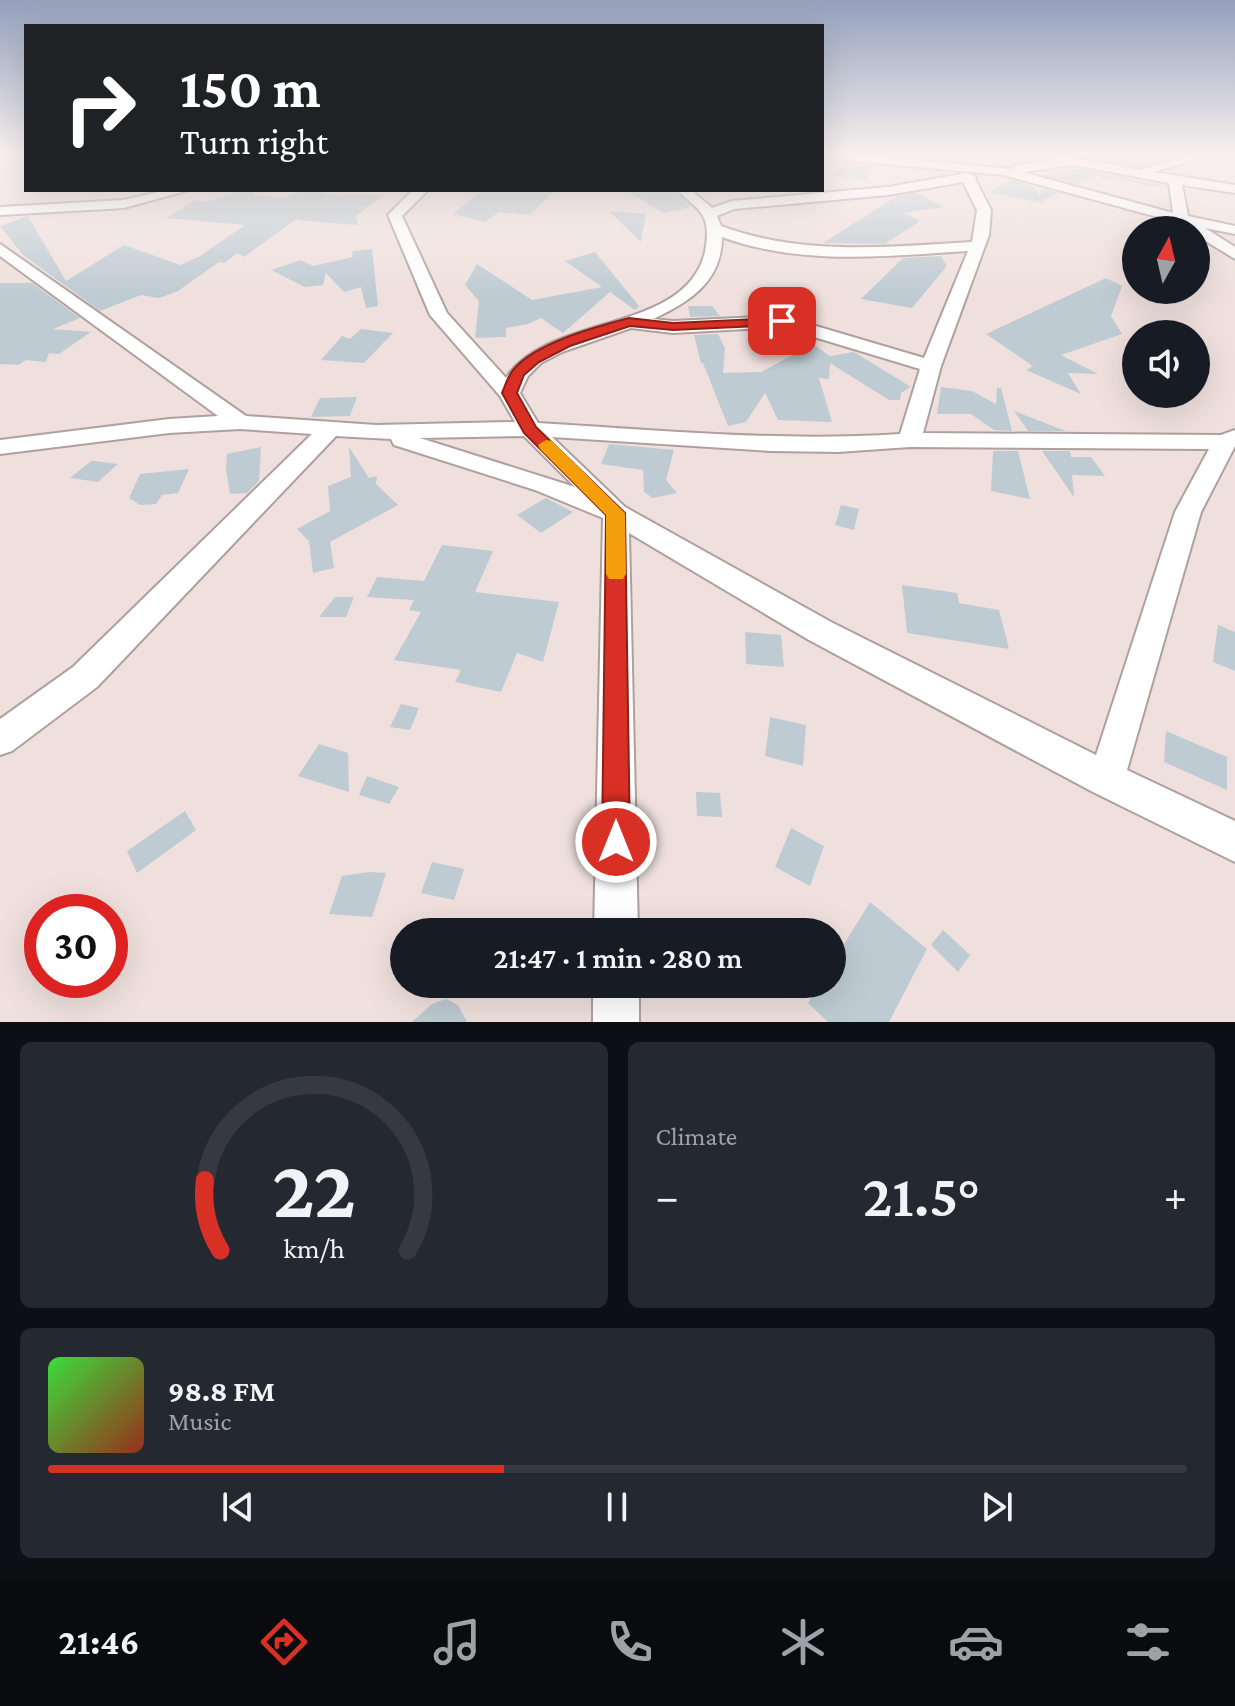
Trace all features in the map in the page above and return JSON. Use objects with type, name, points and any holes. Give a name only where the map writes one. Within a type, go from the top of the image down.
[{"type":"street","points":[[0,211],[134,202]]},
{"type":"street","points":[[409,202],[395,215],[439,315],[509,393],[530,429],[616,513],[616,918]]},
{"type":"street","points":[[694,202],[712,222],[758,244],[838,251],[977,246]]},
{"type":"street","points":[[712,222],[732,205],[769,202]]},
{"type":"street","points":[[910,440],[931,366],[982,235],[984,210],[980,202]]},
{"type":"street","points":[[1117,202],[1170,216]]},
{"type":"street","points":[[509,393],[518,373],[534,359],[565,343],[671,304],[700,284],[714,262],[712,222]]},
{"type":"street","points":[[1210,225],[1235,230]]},
{"type":"street","points":[[1210,238],[1235,254]]},
{"type":"street","points":[[0,249],[240,422]]},
{"type":"street","points":[[629,322],[673,327],[782,321],[931,366]]},
{"type":"street","points":[[0,447],[169,426],[240,422],[376,432],[530,429],[771,444],[838,445],[910,440],[1229,440],[1188,512],[1106,779]]},
{"type":"street","points":[[0,739],[85,677],[330,429]]},
{"type":"street","points":[[376,432],[544,484],[616,513],[820,631],[1235,842]]},
{"type":"street","points":[[616,998],[616,1022]]},
{"type":"building","points":[[192,202],[375,202],[356,216],[358,225],[295,220],[244,257],[237,253],[225,263],[219,262],[178,291],[159,298],[141,295],[100,311],[23,255],[0,226],[28,216],[66,281],[124,245],[180,265],[200,256],[245,225],[167,218]]},
{"type":"building","points":[[468,202],[543,202],[530,215],[499,212],[485,222],[453,214]]},
{"type":"building","points":[[645,202],[685,202],[691,207],[664,213]]},
{"type":"building","points":[[888,202],[933,202],[944,207],[903,213],[920,221],[885,244],[823,243]]},
{"type":"building","points":[[609,211],[646,214],[641,242]]},
{"type":"building","points":[[372,249],[378,306],[366,308],[361,287],[344,292],[326,273],[323,285],[305,287],[271,270],[301,260],[313,266],[353,257],[352,251]]},
{"type":"building","points":[[595,252],[639,306],[635,310],[610,292],[563,333],[541,318],[506,328],[506,337],[475,338],[479,301],[465,285],[477,264],[532,300],[602,287],[565,261]]},
{"type":"building","points":[[941,256],[947,266],[912,308],[861,299],[903,258]]},
{"type":"building","points":[[1106,278],[1122,286],[1111,316],[1122,334],[1061,355],[1098,374],[1068,373],[1081,394],[1026,370],[1033,366],[986,334]]},
{"type":"building","points":[[0,283],[32,283],[80,318],[53,329],[91,332],[59,354],[49,353],[46,362],[26,360],[18,365],[0,364]]},
{"type":"building","points":[[688,306],[712,306],[720,316],[690,317]]},
{"type":"building","points":[[361,329],[393,333],[364,363],[321,360],[342,336],[350,339]]},
{"type":"building","points":[[718,334],[725,348],[723,373],[761,372],[813,344],[830,356],[854,352],[911,387],[901,393],[900,400],[889,400],[830,363],[829,379],[819,378],[832,422],[778,420],[765,393],[746,422],[728,426],[701,363],[694,335]]},
{"type":"building","points":[[941,387],[972,391],[996,404],[997,388],[1001,388],[1012,431],[994,430],[971,414],[937,414]]},
{"type":"building","points":[[357,397],[350,416],[311,417],[320,398]]},
{"type":"building","points":[[1014,411],[1066,431],[1028,431]]},
{"type":"building","points":[[609,444],[674,450],[666,480],[677,493],[653,498],[644,492],[643,470],[601,464]]},
{"type":"building","points":[[261,447],[259,481],[247,493],[230,494],[227,454]]},
{"type":"building","points":[[349,447],[369,478],[377,476],[376,484],[398,505],[330,542],[334,568],[313,573],[309,541],[297,529],[330,511],[328,486],[351,477]]},
{"type":"building","points":[[993,451],[1018,451],[1030,499],[991,491]]},
{"type":"building","points":[[1042,451],[1070,451],[1071,457],[1091,457],[1105,476],[1072,475],[1074,497]]},
{"type":"building","points":[[91,461],[118,464],[98,482],[70,478]]},
{"type":"building","points":[[189,469],[178,493],[162,495],[156,504],[140,505],[129,498],[140,474]]},
{"type":"building","points":[[546,498],[573,512],[541,533],[517,515]]},
{"type":"building","points":[[841,505],[859,509],[854,530],[835,525]]},
{"type":"building","points":[[442,545],[493,551],[475,592],[559,602],[543,662],[517,653],[501,692],[455,682],[461,670],[394,660],[421,612],[409,610],[414,600],[367,597],[377,577],[424,581]]},
{"type":"building","points":[[902,585],[957,593],[959,603],[999,610],[1009,649],[907,633]]},
{"type":"building","points":[[335,597],[354,597],[346,617],[319,617]]},
{"type":"building","points":[[1218,625],[1235,632],[1235,671],[1213,662]]},
{"type":"building","points":[[745,632],[781,635],[784,667],[746,664]]},
{"type":"building","points":[[401,704],[419,708],[410,730],[390,727]]},
{"type":"building","points":[[770,717],[806,725],[803,766],[765,756]]},
{"type":"building","points":[[1166,731],[1227,757],[1227,790],[1164,762]]},
{"type":"building","points":[[319,744],[348,753],[349,792],[298,776]]},
{"type":"building","points":[[367,776],[399,787],[389,804],[359,795]]},
{"type":"building","points":[[696,792],[720,793],[722,817],[697,816]]},
{"type":"building","points":[[185,811],[196,830],[137,873],[127,851]]},
{"type":"building","points":[[791,828],[824,846],[810,886],[775,867]]},
{"type":"building","points":[[432,862],[464,869],[454,900],[421,893]]},
{"type":"building","points":[[386,873],[372,917],[329,914],[342,876]]},
{"type":"building","points":[[870,902],[927,949],[889,1022],[828,1022],[808,1003],[811,998],[846,998],[846,941]]},
{"type":"building","points":[[943,930],[970,955],[958,972],[931,945]]},
{"type":"building","points":[[446,999],[458,1005],[467,1022],[412,1022],[432,1004]]},
{"type":"slow traffic","points":[[546,445],[616,513],[616,574]]},
{"type":"route","points":[[616,842],[616,513],[530,429],[509,393],[518,373],[534,359],[565,343],[629,322],[673,327],[782,321]]}]
